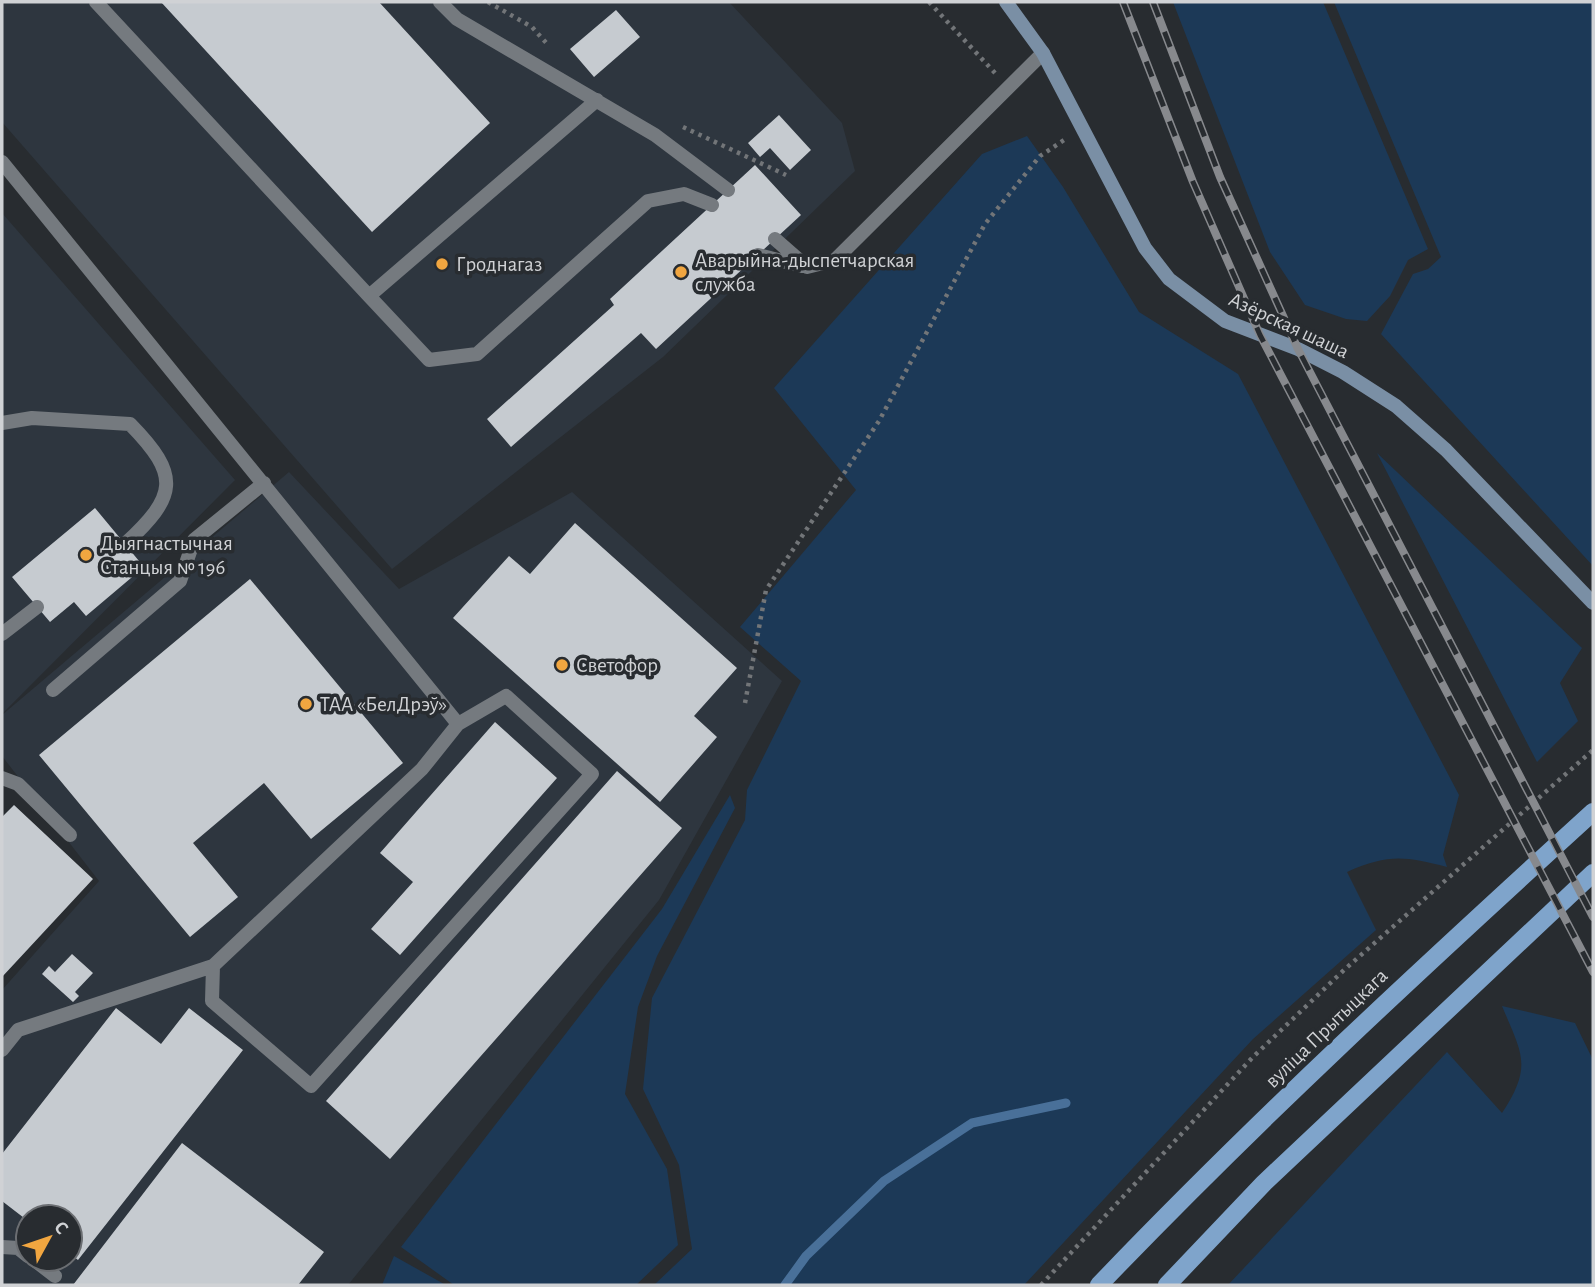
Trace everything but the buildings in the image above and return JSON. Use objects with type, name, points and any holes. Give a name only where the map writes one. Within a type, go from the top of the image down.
[{"type":"main road","name":"Азёрская шаша","points":[[1006,2],[1043,53],[1144,248],[1170,279],[1225,321],[1298,349],[1343,372],[1395,406],[1446,450],[1593,603]]},
{"type":"main road","name":"вуліца Прытыцкага","points":[[1099,1285],[1216,1166],[1384,1003],[1593,812]]},
{"type":"main road","points":[[1167,1285],[1264,1183],[1593,873]]},
{"type":"lane","points":[[96,2],[429,360],[477,354],[648,201],[684,194],[712,205]]},
{"type":"lane","points":[[440,2],[457,19],[655,135],[728,190]]},
{"type":"lane","points":[[758,255],[807,267],[835,260],[1043,53]]},
{"type":"lane","points":[[369,296],[597,100]]},
{"type":"lane","points":[[2,162],[458,724]]},
{"type":"lane","points":[[775,239],[807,267]]},
{"type":"lane","points":[[2,423],[32,418],[130,424],[154,448],[164,467],[168,489],[154,517],[125,544]]},
{"type":"lane","points":[[53,690],[180,581],[194,540],[264,483]]},
{"type":"lane","points":[[2,634],[37,607]]},
{"type":"lane","points":[[2,1050],[18,1030],[213,966],[422,769],[458,724],[506,696],[592,775],[311,1086],[212,1001],[213,966]]},
{"type":"lane","points":[[2,778],[18,784],[70,835]]},
{"type":"lane","points":[[51,1273],[55,1276]]},
{"type":"path","points":[[929,2],[1007,86]]},
{"type":"path","points":[[744,704],[766,590],[879,421],[985,225],[1040,156],[1083,128]]},
{"type":"path","points":[[1041,1285],[1253,1056],[1344,970],[1593,750]]},
{"type":"shaded area","name":"Гроднагаз","points":[[2,2],[729,2],[842,123],[855,171],[663,357],[392,569],[2,122]]},
{"type":"shaded area","points":[[1173,2],[1323,2],[1428,249],[1408,260],[1390,296],[1367,321],[1346,319],[1305,305],[1270,252]]},
{"type":"shaded area","points":[[1334,2],[1593,2],[1593,566],[1381,334],[1413,274],[1428,269],[1441,257]]},
{"type":"shaded area","points":[[1027,136],[1063,187],[1139,312],[1238,374],[1459,795],[1443,855],[1447,867],[1396,859],[1374,862],[1347,872],[1376,930],[1253,1039],[1024,1285],[654,1285],[692,1249],[679,1165],[643,1089],[652,998],[745,820],[747,790],[801,681],[740,627],[856,490],[774,388],[982,154]]},
{"type":"shaded area","points":[[2,213],[235,480],[2,714]]},
{"type":"shaded area","points":[[1377,453],[1582,648],[1560,683],[1578,721],[1537,762]]},
{"type":"shaded area","points":[[289,472],[399,589],[572,492],[782,681],[659,900],[348,1285],[2,1285],[2,990],[99,881],[2,756],[2,715]]},
{"type":"shaded area","points":[[730,795],[735,808],[657,956],[638,1007],[625,1094],[667,1169],[678,1245],[636,1285],[454,1285],[401,1247],[662,909]]},
{"type":"shaded area","points":[[1502,1006],[1575,1023],[1593,1060],[1593,1285],[1228,1285],[1447,1052],[1502,1113],[1518,1083],[1521,1060],[1515,1036]]},
{"type":"shaded area","points":[[394,1256],[444,1284],[445,1285],[382,1285]]},
{"type":"waterway","points":[[785,1285],[806,1256],[884,1181],[972,1123],[1066,1103]]},
{"type":"railway","points":[[1123,2],[1193,182],[1260,335],[1593,972]]},
{"type":"railway","points":[[1153,2],[1220,177],[1298,349],[1593,917]]},
{"type":"place","name":"Гроднагаз","points":[[442,264]]},
{"type":"place","name":"Аварыйна-дыспетчарская служба","points":[[681,272]]},
{"type":"place","name":"Дыягнастычная Станцыя № 196","points":[[86,555]]},
{"type":"place","name":"Светофор","points":[[562,665]]},
{"type":"place","name":"ТАА «БелДрэў»","points":[[306,704]]}]
